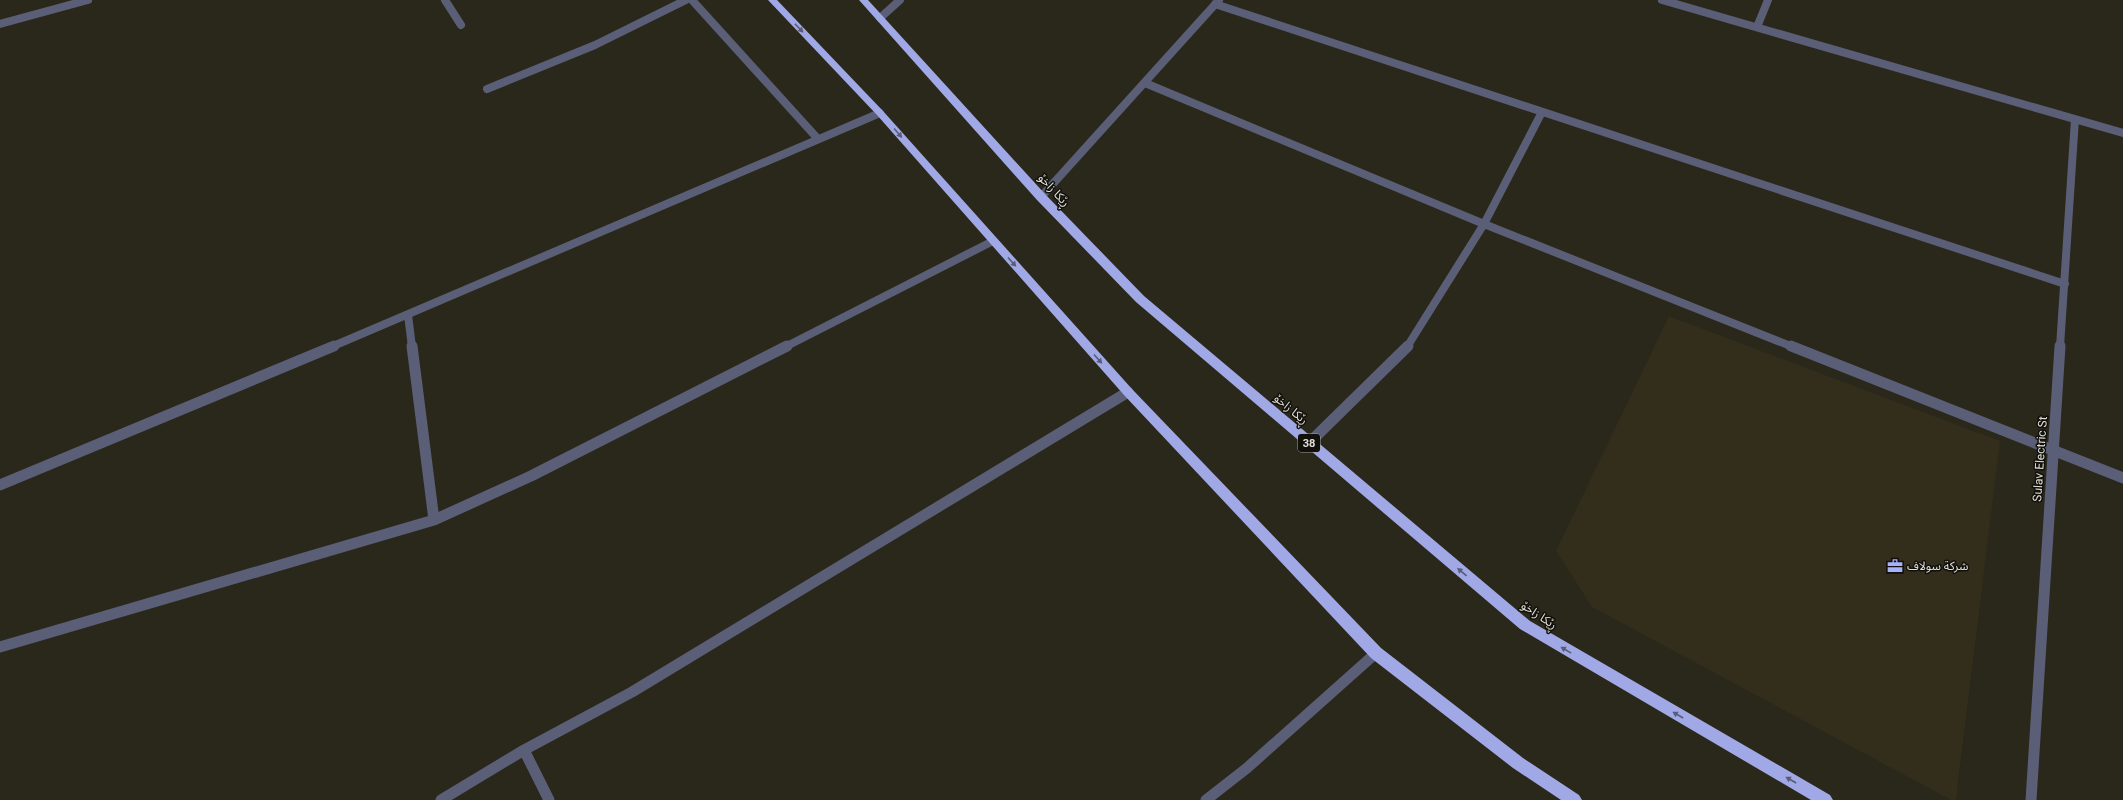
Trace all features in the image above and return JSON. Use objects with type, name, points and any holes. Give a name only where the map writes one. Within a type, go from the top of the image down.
[{"type":"highway","points":[[772,0],[880,113],[1128,392],[1376,653],[1518,763],[1574,800]]},
{"type":"highway","name":"ڕێکا زاخۆ","points":[[864,0],[1041,197],[1140,300],[1525,625],[1824,800]]},
{"type":"street","points":[[0,24],[88,0]]},
{"type":"street","points":[[445,0],[462,26]]},
{"type":"street","points":[[487,89],[595,45],[686,0]]},
{"type":"street","points":[[692,0],[818,139]]},
{"type":"street","points":[[880,18],[900,0]]},
{"type":"street","points":[[1662,0],[2123,133]]},
{"type":"street","points":[[1757,27],[1768,0]]},
{"type":"street","points":[[1041,197],[1217,2],[1542,112],[2064,284]]},
{"type":"street","points":[[1145,82],[1484,224],[2123,478]]},
{"type":"street","points":[[1310,443],[1409,345],[1484,224],[1542,112]]},
{"type":"street","points":[[0,485],[408,315],[880,113]]},
{"type":"street","name":"Sulav Electric St","points":[[2031,800],[2075,119]]},
{"type":"street","points":[[0,647],[434,520],[531,476],[993,241]]},
{"type":"street","points":[[408,315],[434,520]]},
{"type":"street","points":[[441,800],[524,750],[632,692],[1128,392]]},
{"type":"street","points":[[1206,800],[1247,768],[1376,653]]},
{"type":"street","points":[[524,750],[549,800]]},
{"type":"shaded area","points":[[1669,316],[2000,441],[1956,800],[1951,800],[1592,607],[1556,551]]},
{"type":"place","name":"شركة سولاف","points":[[1895,566]]}]
